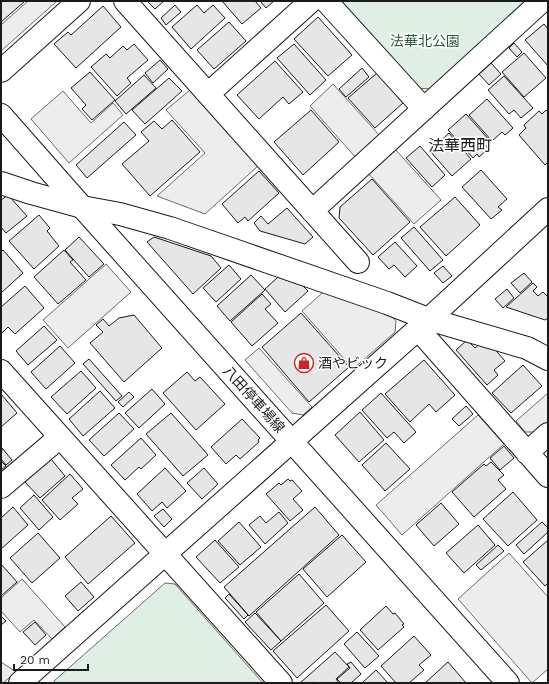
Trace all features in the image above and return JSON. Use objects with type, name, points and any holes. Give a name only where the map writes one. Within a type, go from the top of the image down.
[{"type":"street","points":[[1,71],[79,1]]},
{"type":"street","points":[[125,1],[358,262]]},
{"type":"street","points":[[208,94],[311,1]]},
{"type":"street","points":[[326,1],[424,109]]},
{"type":"street","points":[[312,211],[542,1]]},
{"type":"street","name":"八田停車場線","points":[[1,115],[508,683]]},
{"type":"street","points":[[1,183],[31,193],[120,214],[170,228],[387,303],[423,324],[527,348],[548,359]]},
{"type":"street","points":[[31,679],[165,554],[423,324],[548,209]]},
{"type":"street","points":[[423,324],[548,476]]},
{"type":"street","points":[[1,371],[281,683]]},
{"type":"street","points":[[528,453],[548,434]]},
{"type":"street","points":[[1,487],[60,436]]},
{"type":"green space","name":"法華北公園","points":[[339,1],[527,1],[431,89],[415,88]]},
{"type":"green space","points":[[165,583],[175,584],[263,683],[55,683],[54,681]]},
{"type":"shaded area","points":[[28,1],[57,1],[1,51],[1,25]]},
{"type":"shaded area","points":[[333,84],[381,137],[357,159],[310,106]]},
{"type":"shaded area","points":[[190,90],[258,166],[205,214],[157,196],[205,153],[166,110]]},
{"type":"shaded area","points":[[63,91],[91,123],[113,103],[123,115],[69,163],[31,119]]},
{"type":"shaded area","points":[[395,149],[441,200],[414,224],[368,173]]},
{"type":"shaded area","points":[[106,264],[131,292],[68,348],[43,320]]},
{"type":"shaded area","points":[[329,287],[381,304],[396,321],[395,332],[353,369],[302,311]]},
{"type":"shaded area","points":[[259,348],[312,407],[303,415],[292,413],[245,360]]},
{"type":"shaded area","points":[[548,393],[548,421],[536,432],[525,432],[516,421]]},
{"type":"shaded area","points":[[478,415],[504,444],[402,535],[376,505]]},
{"type":"shaded area","points":[[509,553],[548,597],[548,669],[532,683],[458,599]]},
{"type":"shaded area","points":[[22,579],[65,627],[52,639],[34,620],[20,632],[1,611],[1,598]]},
{"type":"shaded area","points":[[1,662],[16,672],[3,683],[1,683]]},
{"type":"building","points":[[1,1],[25,1],[1,22]]},
{"type":"building","points":[[147,1],[164,1],[155,9]]},
{"type":"building","points":[[222,1],[255,1],[261,8],[242,24]]},
{"type":"building","points":[[260,1],[274,1],[266,8]]},
{"type":"building","points":[[175,5],[181,12],[166,25],[161,18]]},
{"type":"building","points":[[197,5],[204,13],[213,5],[225,18],[191,49],[172,27]]},
{"type":"building","points":[[103,6],[121,27],[76,68],[54,44],[68,32],[71,35]]},
{"type":"building","points":[[318,17],[352,55],[328,76],[294,39]]},
{"type":"building","points":[[229,22],[246,41],[214,69],[197,50]]},
{"type":"building","points":[[544,24],[547,28],[548,27],[548,66],[525,40]]},
{"type":"building","points":[[514,43],[522,52],[517,57],[509,48]]},
{"type":"building","points":[[134,44],[148,60],[127,78],[131,83],[117,96],[91,67],[106,54],[110,58],[123,46],[127,50]]},
{"type":"building","points":[[294,44],[326,80],[310,95],[277,58]]},
{"type":"building","points":[[524,53],[546,78],[524,97],[502,72]]},
{"type":"building","points":[[160,60],[168,69],[153,83],[145,73]]},
{"type":"building","points":[[275,61],[303,92],[289,104],[283,97],[259,119],[237,95]]},
{"type":"building","points":[[491,63],[501,74],[489,85],[479,74]]},
{"type":"building","points":[[362,68],[369,77],[346,97],[339,89]]},
{"type":"building","points":[[90,72],[115,100],[92,120],[82,109],[86,105],[71,88]]},
{"type":"building","points":[[377,73],[403,103],[375,128],[348,98]]},
{"type":"building","points":[[144,75],[156,88],[126,114],[115,101]]},
{"type":"building","points":[[504,76],[533,108],[521,118],[514,110],[509,114],[488,90]]},
{"type":"building","points":[[169,78],[182,91],[145,124],[132,110]]},
{"type":"building","points":[[487,99],[513,128],[505,135],[502,132],[492,141],[469,115]]},
{"type":"building","points":[[311,110],[339,142],[303,175],[274,142]]},
{"type":"building","points":[[546,110],[548,112],[548,162],[545,165],[519,135],[526,128],[524,125],[539,111],[542,114]]},
{"type":"building","points":[[466,114],[491,142],[486,146],[488,149],[479,157],[477,154],[473,158],[448,130]]},
{"type":"building","points":[[172,120],[200,152],[150,196],[122,164],[149,141],[141,132],[154,121],[162,129]]},
{"type":"building","points":[[124,122],[136,135],[87,178],[76,165]]},
{"type":"building","points":[[449,133],[471,159],[452,176],[430,151]]},
{"type":"building","points":[[420,146],[445,175],[432,187],[406,158]]},
{"type":"building","points":[[481,170],[507,199],[498,207],[502,210],[491,219],[462,187]]},
{"type":"building","points":[[259,171],[279,193],[248,221],[245,217],[238,223],[222,204]]},
{"type":"building","points":[[372,179],[410,222],[373,255],[339,218],[340,207]]},
{"type":"building","points":[[8,195],[27,216],[6,233],[1,227],[1,200]]},
{"type":"building","points":[[455,197],[480,225],[446,256],[420,227]]},
{"type":"building","points":[[287,208],[313,237],[305,244],[260,231],[254,223],[261,216],[268,224]]},
{"type":"building","points":[[39,215],[50,228],[47,231],[59,246],[34,269],[9,241]]},
{"type":"building","points":[[414,227],[443,260],[430,271],[401,238]]},
{"type":"building","points":[[79,237],[104,264],[89,277],[65,250]]},
{"type":"building","points":[[154,237],[211,256],[221,268],[193,294],[147,242]]},
{"type":"building","points":[[395,242],[417,266],[405,277],[394,265],[389,269],[378,257]]},
{"type":"building","points":[[3,250],[23,273],[1,293],[1,252]]},
{"type":"building","points":[[64,250],[73,260],[70,262],[86,280],[58,304],[34,277]]},
{"type":"building","points":[[229,265],[241,279],[216,302],[203,288]]},
{"type":"building","points":[[443,266],[452,276],[443,283],[434,273]]},
{"type":"building","points":[[524,273],[532,282],[520,293],[511,283]]},
{"type":"building","points":[[251,275],[265,290],[230,321],[217,306]]},
{"type":"building","points":[[278,277],[303,286],[308,291],[285,312],[265,289]]},
{"type":"building","points":[[533,283],[537,287],[533,291],[538,296],[543,292],[548,297],[548,318],[545,320],[506,307]]},
{"type":"building","points":[[25,286],[44,308],[15,334],[8,327],[1,334],[1,307]]},
{"type":"building","points":[[507,289],[514,298],[503,308],[495,299]]},
{"type":"building","points":[[262,294],[271,304],[265,309],[278,323],[252,346],[231,322]]},
{"type":"building","points":[[301,313],[349,367],[309,402],[262,347]]},
{"type":"building","points":[[134,315],[162,348],[124,382],[90,343],[103,332],[96,325],[103,319],[109,326],[119,318]]},
{"type":"building","points":[[44,326],[57,340],[28,365],[16,351]]},
{"type":"building","points":[[467,340],[475,348],[483,341],[491,345],[505,361],[494,370],[498,375],[487,385],[456,350]]},
{"type":"building","points":[[60,346],[75,363],[46,389],[31,372]]},
{"type":"building","points":[[89,359],[122,396],[116,401],[83,364]]},
{"type":"building","points":[[424,360],[455,395],[436,412],[429,404],[410,422],[385,394]]},
{"type":"building","points":[[523,365],[542,386],[511,413],[492,393]]},
{"type":"building","points":[[81,371],[96,388],[67,414],[51,397]]},
{"type":"building","points":[[187,372],[195,381],[200,377],[225,404],[196,430],[163,393]]},
{"type":"building","points":[[152,389],[165,404],[139,428],[125,413]]},
{"type":"building","points":[[100,391],[115,408],[83,436],[69,419]]},
{"type":"building","points":[[129,392],[134,397],[123,407],[118,402]]},
{"type":"building","points":[[381,393],[416,432],[404,443],[394,432],[387,438],[362,410]]},
{"type":"building","points":[[1,394],[17,413],[1,427]]},
{"type":"building","points":[[466,406],[473,414],[459,426],[452,419]]},
{"type":"building","points":[[360,412],[384,440],[359,462],[335,435]]},
{"type":"building","points":[[119,413],[134,429],[104,456],[89,440]]},
{"type":"building","points":[[171,413],[208,455],[183,476],[146,434]]},
{"type":"building","points":[[242,419],[260,438],[258,440],[259,442],[240,459],[236,455],[226,464],[211,447]]},
{"type":"building","points":[[141,438],[156,455],[141,469],[139,467],[125,480],[111,465]]},
{"type":"building","points":[[386,443],[410,469],[385,491],[362,465]]},
{"type":"building","points":[[504,446],[514,458],[500,470],[490,458]]},
{"type":"building","points":[[2,448],[12,460],[6,465],[1,459]]},
{"type":"building","points":[[51,459],[65,476],[40,498],[25,482]]},
{"type":"building","points":[[1,461],[6,466],[1,470]]},
{"type":"building","points":[[491,462],[504,475],[498,480],[506,489],[474,517],[452,492],[484,464],[486,466]]},
{"type":"building","points":[[165,468],[186,491],[167,508],[162,502],[152,511],[137,494]]},
{"type":"building","points":[[204,468],[218,484],[202,499],[187,483]]},
{"type":"building","points":[[70,474],[83,489],[72,498],[78,504],[60,520],[42,500]]},
{"type":"building","points":[[288,479],[290,481],[292,480],[302,491],[293,499],[303,510],[290,521],[266,494],[279,483],[281,485]]},
{"type":"building","points":[[513,492],[537,520],[508,546],[483,519]]},
{"type":"building","points":[[34,495],[53,517],[39,530],[20,508]]},
{"type":"building","points":[[441,503],[459,524],[434,546],[416,525]]},
{"type":"building","points":[[13,507],[28,525],[1,549],[1,518]]},
{"type":"building","points":[[315,507],[339,535],[249,616],[224,587]]},
{"type":"building","points":[[163,509],[172,519],[164,527],[154,516]]},
{"type":"building","points":[[279,512],[288,523],[265,544],[249,525],[260,516],[266,523]]},
{"type":"building","points":[[111,516],[135,543],[88,584],[65,557]]},
{"type":"building","points":[[239,522],[261,547],[240,565],[218,541]]},
{"type":"building","points":[[542,522],[548,528],[548,532],[524,554],[516,545]]},
{"type":"building","points":[[478,525],[495,545],[464,573],[446,553]]},
{"type":"building","points":[[38,533],[60,558],[32,583],[10,558]]},
{"type":"building","points":[[342,535],[366,562],[327,597],[303,569]]},
{"type":"building","points":[[215,540],[239,567],[220,583],[196,557]]},
{"type":"building","points":[[548,540],[548,583],[545,586],[523,562]]},
{"type":"building","points":[[498,545],[504,551],[481,570],[476,565]]},
{"type":"building","points":[[1,564],[17,582],[1,596]]},
{"type":"building","points":[[299,574],[324,603],[281,641],[256,612]]},
{"type":"building","points":[[81,582],[94,597],[78,611],[65,596]]},
{"type":"building","points":[[229,594],[248,615],[244,619],[225,598]]},
{"type":"building","points":[[326,605],[349,631],[297,678],[273,651]]},
{"type":"building","points":[[386,606],[393,614],[395,613],[404,624],[402,625],[404,627],[378,650],[360,630]]},
{"type":"building","points":[[255,613],[281,641],[271,650],[245,622]]},
{"type":"building","points":[[1,616],[6,621],[1,625]]},
{"type":"building","points":[[35,622],[46,635],[35,645],[23,632]]},
{"type":"building","points":[[357,632],[379,656],[365,668],[344,644]]},
{"type":"building","points":[[414,636],[431,655],[419,665],[424,670],[409,683],[396,683],[381,666]]},
{"type":"building","points":[[335,652],[349,667],[336,679],[339,683],[300,683]]},
{"type":"building","points":[[351,662],[361,674],[351,683],[341,683],[337,679],[350,668],[347,664]]},
{"type":"building","points":[[448,662],[466,683],[425,683]]},
{"type":"building","points":[[376,670],[388,683],[362,683]]},
{"type":"place","name":"酒やビック","points":[[304,363]]},
{"type":"district","name":"法華西町","points":[[460,145]]}]
